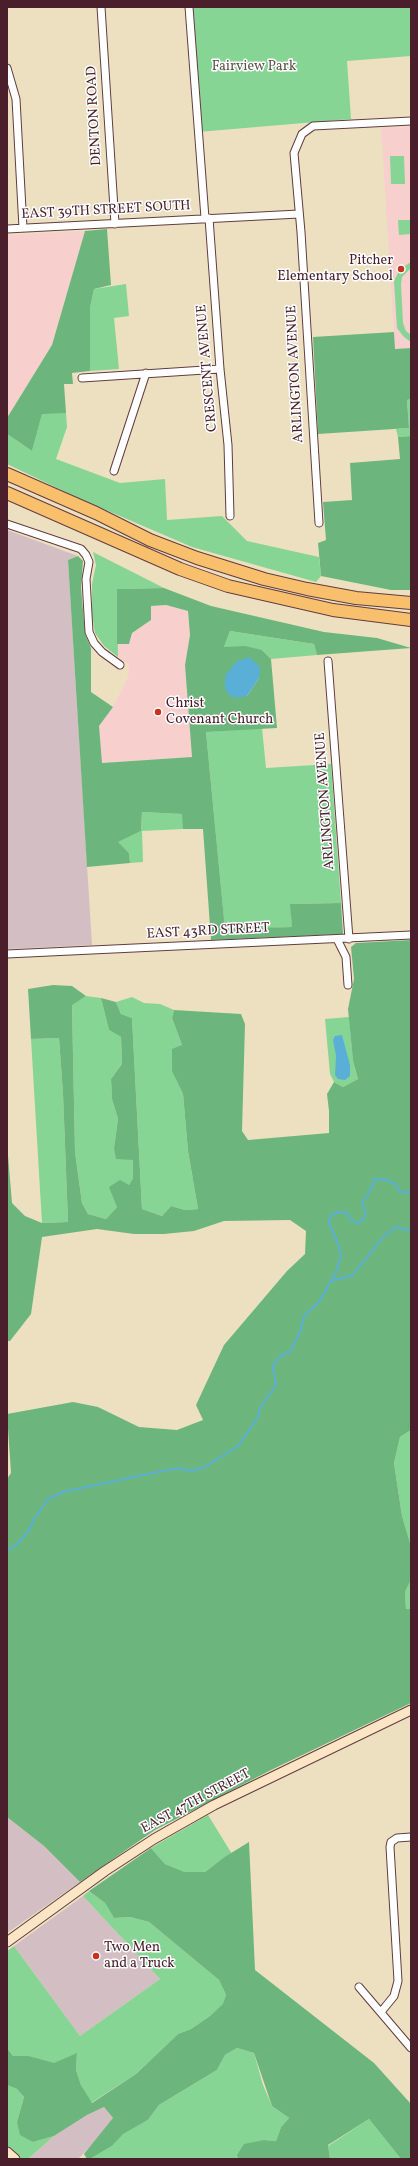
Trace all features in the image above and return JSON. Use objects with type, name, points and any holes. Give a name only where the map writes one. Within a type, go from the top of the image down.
[{"type":"highway","points":[[7,474],[96,512],[150,540],[220,565],[264,579],[307,589],[356,598],[411,603]]},
{"type":"highway","points":[[7,493],[173,566],[228,586],[333,610],[411,620]]},
{"type":"main road","name":"EAST 47TH STREET","points":[[7,1942],[105,1871],[154,1839],[214,1805],[411,1710]]},
{"type":"main road","points":[[7,2152],[15,2159]]},
{"type":"street","name":"DENTON ROAD","points":[[101,7],[114,224]]},
{"type":"street","name":"CRESCENT AVENUE","points":[[189,7],[228,445],[230,516]]},
{"type":"street","points":[[7,68],[16,99],[23,228]]},
{"type":"street","name":"ARLINGTON AVENUE","points":[[319,523],[294,154],[297,142],[306,130],[313,126],[411,121]]},
{"type":"street","name":"EAST 39TH STREET SOUTH","points":[[7,229],[299,214]]},
{"type":"street","points":[[82,378],[220,368]]},
{"type":"street","points":[[114,471],[146,373]]},
{"type":"street","points":[[7,524],[80,549],[85,554],[89,562],[86,579],[89,632],[94,643],[102,652],[120,665]]},
{"type":"street","name":"ARLINGTON AVENUE","points":[[328,661],[349,939]]},
{"type":"street","name":"EAST 43RD STREET","points":[[7,954],[411,935]]},
{"type":"street","points":[[337,939],[346,957],[348,985]]},
{"type":"street","points":[[381,2012],[394,1996],[398,1981],[390,1847],[391,1842],[397,1838],[411,1837]]},
{"type":"street","points":[[359,1987],[411,2048]]},
{"type":"shaded area","name":"Pitcher Elementary School","points":[[411,126],[411,348],[395,349],[381,128]]},
{"type":"shaded area","points":[[85,231],[52,345],[7,418],[7,235]]},
{"type":"shaded area","points":[[7,530],[78,556],[68,560],[92,945],[7,949]]},
{"type":"shaded area","points":[[166,605],[188,611],[190,635],[185,665],[192,757],[101,763],[99,726],[113,707],[128,677],[129,665],[118,657],[117,644],[129,644],[132,633],[151,620],[151,606]]},
{"type":"shaded area","points":[[7,1817],[44,1846],[80,1882],[7,1933]]},
{"type":"shaded area","points":[[83,1896],[160,1979],[80,2036],[14,1946]]},
{"type":"shaded area","points":[[104,2107],[113,2118],[97,2140],[78,2159],[28,2159],[54,2136],[87,2115]]},
{"type":"green space","name":"Fairview Park","points":[[189,7],[411,7],[411,56],[347,61],[351,119],[198,132]]},
{"type":"green space","points":[[390,156],[404,156],[405,184],[391,184]]},
{"type":"green space","points":[[398,220],[411,220],[411,234],[399,235]]},
{"type":"green space","points":[[107,229],[111,285],[94,289],[90,308],[90,371],[72,373],[73,384],[64,384],[66,413],[42,414],[32,451],[7,434],[7,418],[52,345],[85,231]]},
{"type":"green space","points":[[411,262],[411,268],[402,277],[401,284],[403,323],[406,331],[411,335],[411,342],[404,337],[397,328],[394,281],[400,269]]},
{"type":"green space","points":[[126,284],[129,316],[114,318],[119,369],[90,371],[90,308],[94,289]]},
{"type":"green space","points":[[394,332],[395,349],[411,348],[411,399],[407,400],[409,428],[318,434],[313,337]]},
{"type":"green space","points":[[411,399],[411,436],[398,437],[396,429],[409,428],[407,400]]},
{"type":"green space","points":[[42,413],[66,413],[67,427],[56,459],[120,483],[165,479],[167,520],[222,516],[247,541],[319,557],[321,576],[316,582],[192,547],[78,498],[7,464],[7,434],[32,451]]},
{"type":"green space","points":[[411,436],[411,590],[391,590],[321,576],[318,543],[326,540],[323,502],[352,500],[350,463],[400,459],[398,437]]},
{"type":"green space","points":[[93,552],[164,588],[117,589],[118,657],[104,646],[95,633],[92,615],[92,584],[96,565]]},
{"type":"green space","points":[[78,556],[83,561],[81,587],[85,634],[91,648],[91,692],[113,707],[99,726],[102,763],[192,757],[185,665],[190,635],[188,611],[166,605],[151,606],[151,620],[132,633],[129,644],[117,644],[117,589],[164,588],[211,606],[324,632],[377,638],[411,648],[317,655],[314,644],[230,631],[224,647],[245,646],[262,650],[271,659],[277,728],[206,732],[225,929],[292,927],[290,904],[341,903],[343,934],[211,940],[203,829],[183,829],[182,814],[142,812],[141,831],[118,842],[129,853],[130,863],[87,867],[68,560]],"holes":[[[225,676],[259,678],[247,696]]]},
{"type":"green space","points":[[230,631],[314,644],[317,655],[271,659],[262,650],[224,647]]},
{"type":"green space","points":[[262,728],[266,768],[331,764],[341,903],[291,904],[292,927],[225,930],[206,732]]},
{"type":"green space","points":[[142,812],[183,814],[183,829],[142,831],[143,862],[130,863],[129,853],[117,842],[141,831]]},
{"type":"green space","points":[[411,940],[411,1430],[400,1437],[394,1463],[402,1516],[411,1546],[411,1580],[405,1592],[406,1609],[411,1609],[411,1703],[271,1770],[155,1830],[80,1882],[44,1846],[7,1817],[7,1479],[11,1473],[7,1414],[73,1402],[98,1407],[139,1427],[177,1430],[203,1420],[196,1405],[224,1345],[287,1271],[305,1254],[306,1231],[290,1220],[224,1221],[194,1231],[164,1234],[134,1234],[97,1229],[42,1237],[31,1314],[10,1341],[7,1341],[7,1143],[12,1203],[25,1216],[42,1223],[68,1222],[63,1094],[59,1038],[31,1039],[28,989],[53,985],[72,986],[86,996],[72,1005],[75,1152],[82,1203],[88,1214],[106,1219],[117,1207],[109,1187],[120,1180],[129,1185],[133,1178],[133,1160],[116,1159],[114,1148],[118,1119],[112,1099],[111,1079],[122,1064],[121,1037],[109,1030],[101,998],[116,1002],[121,1014],[132,1018],[142,1209],[162,1216],[171,1206],[185,1210],[198,1209],[188,1151],[183,1094],[172,1071],[172,1049],[182,1045],[172,1018],[174,1010],[241,1014],[245,1024],[242,1131],[248,1140],[329,1133],[327,1094],[334,1082],[343,1087],[358,1079],[353,1061],[348,1009],[354,979],[351,947],[356,943]]},
{"type":"green space","points":[[86,996],[101,998],[109,1030],[121,1037],[122,1064],[111,1079],[112,1099],[118,1119],[114,1148],[133,1159],[133,1178],[117,1207],[106,1219],[88,1214],[82,1203],[75,1152],[72,1004]]},
{"type":"green space","points":[[132,997],[144,1003],[160,1004],[174,1010],[172,1018],[182,1045],[172,1070],[183,1094],[188,1151],[198,1209],[185,1210],[171,1206],[162,1216],[142,1209],[132,1018],[121,1014],[116,1002]]},
{"type":"green space","points":[[349,1017],[353,1061],[358,1079],[343,1087],[334,1082],[330,1074],[325,1019]]},
{"type":"green space","points":[[59,1038],[63,1094],[68,1222],[42,1223],[31,1039]]},
{"type":"green space","points":[[411,1430],[411,1546],[402,1516],[394,1463],[400,1437]]},
{"type":"green space","points":[[411,1580],[411,1610],[406,1609],[405,1592]]},
{"type":"green space","points":[[208,1815],[232,1854],[223,1858],[205,1872],[185,1872],[165,1864],[151,1848]]},
{"type":"green space","points":[[249,1842],[255,1970],[374,2063],[411,2104],[411,2159],[401,2159],[369,2119],[328,2145],[330,2159],[238,2159],[237,2155],[244,2144],[264,2140],[276,2141],[281,2127],[289,2118],[272,2106],[254,2053],[237,2048],[225,2055],[217,2070],[159,2105],[148,2120],[123,2134],[112,2146],[90,2159],[87,2159],[84,2154],[113,2118],[104,2107],[87,2115],[54,2136],[33,2142],[20,2135],[17,2122],[24,2097],[17,2089],[7,2085],[7,2048],[13,2056],[29,2056],[54,2063],[77,2053],[76,2070],[81,2085],[92,2103],[136,2074],[178,2034],[191,2029],[210,2016],[223,2004],[226,1995],[219,1980],[149,1922],[130,1917],[114,1918],[105,1903],[89,1891],[151,1848],[165,1864],[185,1872],[205,1872],[223,1858]]},
{"type":"green space","points":[[89,1891],[105,1903],[114,1918],[130,1917],[149,1922],[219,1980],[226,1995],[224,2004],[210,2016],[191,2029],[178,2034],[136,2074],[91,2103],[81,2085],[76,2070],[77,2054],[54,2064],[29,2056],[13,2056],[7,2048],[7,1951],[14,1946],[80,2036],[160,1979],[83,1896]]},
{"type":"green space","points":[[237,2048],[254,2053],[263,2085],[272,2106],[289,2118],[281,2127],[276,2141],[264,2140],[237,2155],[238,2159],[90,2159],[112,2146],[122,2134],[148,2120],[159,2105],[217,2070],[225,2055]]},
{"type":"green space","points":[[7,2085],[17,2089],[24,2097],[17,2122],[33,2142],[54,2136],[28,2159],[22,2159],[7,2146]]},
{"type":"green space","points":[[369,2119],[401,2159],[330,2159],[328,2146]]},
{"type":"water","points":[[249,657],[260,667],[259,678],[247,696],[235,698],[228,694],[225,688],[225,676],[236,662]]},
{"type":"water","points":[[342,1035],[350,1065],[350,1076],[345,1080],[338,1079],[335,1075],[336,1056],[333,1040],[335,1036]]},
{"type":"waterway","points":[[331,1281],[337,1270],[341,1255],[339,1246],[329,1223],[331,1215],[339,1212],[347,1213],[350,1219],[357,1223],[362,1221],[366,1214],[362,1202],[370,1191],[375,1179],[387,1180],[395,1184],[399,1191],[411,1193]]},
{"type":"waterway","points":[[7,1551],[17,1544],[27,1533],[36,1516],[48,1499],[63,1492],[178,1468],[190,1471],[203,1468],[238,1446],[258,1417],[260,1408],[276,1385],[273,1366],[280,1356],[290,1352],[300,1332],[304,1316],[319,1302],[331,1281],[353,1275],[382,1238],[396,1227],[411,1231]]},
{"type":"place","name":"Pitcher Elementary School","points":[[401,269]]},
{"type":"place","name":"Christ Covenant Church","points":[[158,712]]},
{"type":"place","name":"Two Men and a Truck","points":[[96,1956]]}]
